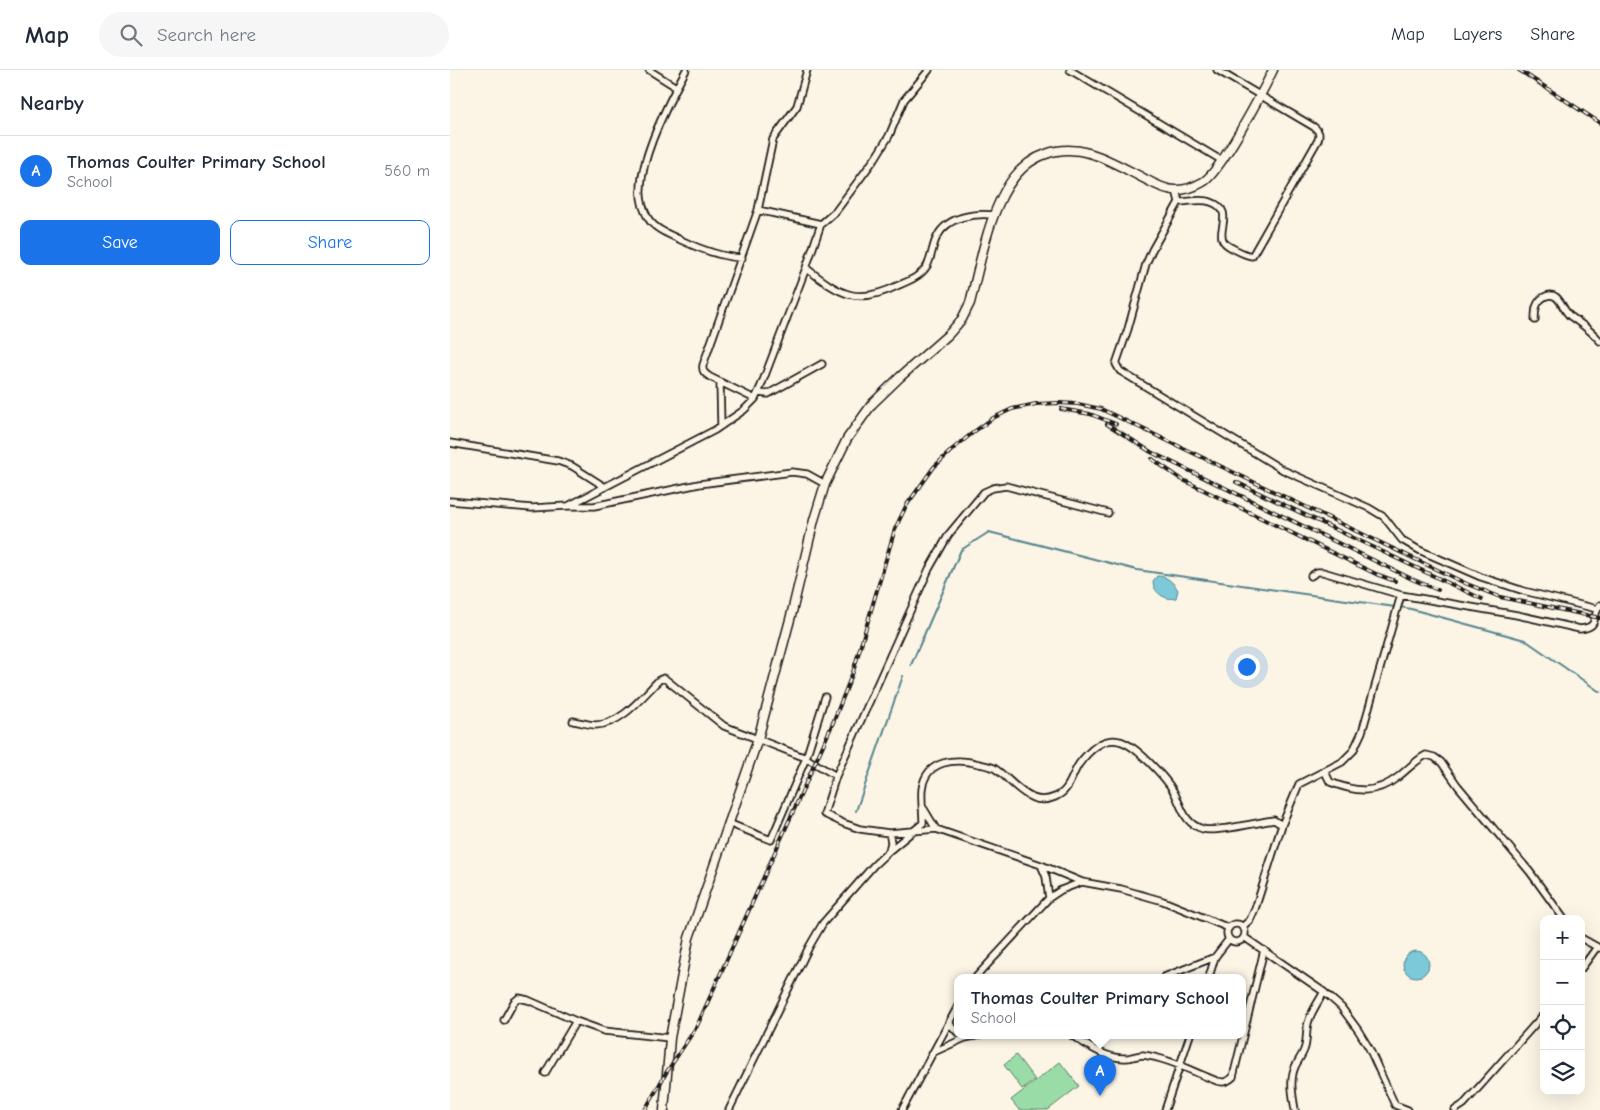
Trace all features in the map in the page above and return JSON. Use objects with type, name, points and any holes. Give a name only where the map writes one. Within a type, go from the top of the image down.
[{"type":"street","points":[[649,70],[676,87]]},
{"type":"street","points":[[686,70],[676,87],[650,146],[640,190],[642,204],[649,219],[662,231],[688,244],[732,258],[742,258]]},
{"type":"street","points":[[807,70],[797,106],[773,139],[758,210],[702,369],[704,373],[720,382],[757,396],[768,394],[822,364]]},
{"type":"street","points":[[568,506],[721,426],[744,410],[757,396],[821,224],[836,211],[876,157],[889,136],[904,100],[929,70]]},
{"type":"street","points":[[1070,70],[1221,160]]},
{"type":"street","points":[[1179,202],[1202,200],[1217,205],[1222,210],[1225,218],[1222,241],[1229,247],[1252,256],[1320,134],[1314,127],[1218,70]]},
{"type":"street","points":[[664,1110],[670,1038],[689,938],[758,739],[825,484],[847,439],[872,404],[949,334],[962,319],[970,303],[994,215],[1008,186],[1020,169],[1037,157],[1056,150],[1074,149],[1100,156],[1156,184],[1176,190],[1204,182],[1210,177],[1221,160],[1261,95],[1273,70]]},
{"type":"street","points":[[1176,190],[1179,202],[1146,264],[1116,364],[1120,371],[1283,470],[1370,508],[1384,517],[1402,540],[1419,550],[1481,577],[1524,591],[1598,607],[1592,626],[1580,629],[1517,615],[1401,595],[1323,572],[1317,572],[1311,576]]},
{"type":"street","points":[[758,210],[821,224]]},
{"type":"street","points":[[806,268],[834,287],[854,297],[877,295],[920,274],[927,266],[937,237],[953,221],[980,214],[994,215]]},
{"type":"street","points":[[1535,320],[1536,306],[1540,300],[1552,295],[1557,298],[1568,314],[1592,331],[1600,341]]},
{"type":"street","points":[[720,382],[721,426]]},
{"type":"street","points":[[450,443],[558,461],[572,466],[605,487]]},
{"type":"street","points":[[450,501],[532,508],[594,506],[699,484],[792,472],[807,474],[825,484]]},
{"type":"street","points":[[1108,513],[1006,486],[984,492],[949,534],[929,569],[836,776],[824,814],[860,829],[889,833],[936,829],[1041,865],[1082,882],[1121,889],[1163,901],[1229,928]]},
{"type":"street","points":[[1242,927],[1250,920],[1255,909],[1282,825],[1299,784],[1342,762],[1353,751],[1362,732],[1395,610],[1401,595]]},
{"type":"street","points":[[573,721],[595,725],[607,724],[626,714],[659,680],[664,678],[724,726],[806,758],[836,776]]},
{"type":"street","points":[[728,823],[772,840],[806,758],[826,697]]},
{"type":"street","points":[[729,1110],[808,947],[823,923],[874,865],[923,823],[922,789],[929,772],[937,766],[958,760],[993,768],[1032,798],[1044,800],[1056,797],[1062,793],[1071,783],[1079,765],[1096,746],[1107,740],[1119,740],[1130,745],[1168,783],[1174,792],[1183,816],[1203,830],[1274,820],[1282,825]]},
{"type":"street","points":[[1324,772],[1330,782],[1360,791],[1384,786],[1397,778],[1417,759],[1426,755],[1434,757],[1441,762],[1458,786],[1530,872],[1561,915]]},
{"type":"street","points":[[924,809],[936,829]]},
{"type":"street","points":[[889,833],[891,842],[889,851]]},
{"type":"street","points":[[1041,865],[1046,877],[1049,898]]},
{"type":"street","points":[[979,974],[1049,898],[1061,890],[1082,882]]},
{"type":"street","points":[[1235,924],[1242,927],[1245,932],[1244,937],[1237,942],[1229,939],[1227,933],[1229,928],[1235,924]]},
{"type":"street","points":[[1244,937],[1324,992],[1341,1007],[1369,1048],[1394,1108],[1408,1110]]},
{"type":"street","points":[[1210,974],[1216,957],[1229,939]]},
{"type":"street","points":[[1585,940],[1598,947],[1585,962]]},
{"type":"street","points":[[1246,1021],[1264,950]]},
{"type":"street","points":[[1172,974],[1216,957]]},
{"type":"street","points":[[1295,1110],[1291,1087],[1292,1077],[1295,1066],[1302,1056],[1306,1044],[1307,1024],[1324,992]]},
{"type":"street","points":[[504,1020],[514,1002],[519,998],[604,1031],[670,1038]]},
{"type":"street","points":[[902,1110],[954,1014]]},
{"type":"street","points":[[1455,1110],[1464,1104],[1540,1018]]},
{"type":"street","points":[[545,1073],[576,1021]]},
{"type":"street","points":[[949,1023],[954,1028]]},
{"type":"street","points":[[934,1052],[958,1039]]},
{"type":"street","points":[[1078,1039],[1101,1053],[1114,1057],[1125,1059],[1141,1055],[1162,1060],[1223,1082],[1228,1081],[1232,1077],[1242,1039]]},
{"type":"street","points":[[1165,1110],[1189,1039]]},
{"type":"green space","points":[[1016,1055],[1035,1080],[1022,1089],[1004,1065]]},
{"type":"green space","points":[[1060,1062],[1079,1086],[1048,1110],[1019,1110],[1011,1100]]},
{"type":"water","points":[[1157,576],[1167,578],[1174,584],[1178,590],[1176,598],[1164,597],[1157,592],[1153,581]]},
{"type":"water","points":[[1416,951],[1425,955],[1429,964],[1425,973],[1416,977],[1407,973],[1403,964],[1407,955]]},
{"type":"waterway","points":[[911,665],[961,550],[989,532],[1137,570],[1395,607]]},
{"type":"waterway","points":[[1400,607],[1525,640],[1600,692]]},
{"type":"waterway","points":[[856,811],[903,676]]},
{"type":"railway","points":[[1519,70],[1600,123]]},
{"type":"railway","points":[[645,1110],[666,1073],[697,1026],[832,725],[853,672],[895,529],[906,506],[934,467],[954,448],[993,418],[1012,409],[1036,404],[1078,404],[1101,409],[1467,584],[1500,597],[1600,618]]},
{"type":"railway","points":[[1061,409],[1090,414],[1116,424]]},
{"type":"railway","points":[[1107,424],[1151,452],[1438,590]]},
{"type":"railway","points":[[1152,459],[1181,479],[1376,574],[1395,581]]},
{"type":"railway","points":[[1236,482],[1482,599]]},
{"type":"place","name":"Thomas Coulter Primary School","points":[[1100,1096]]}]
